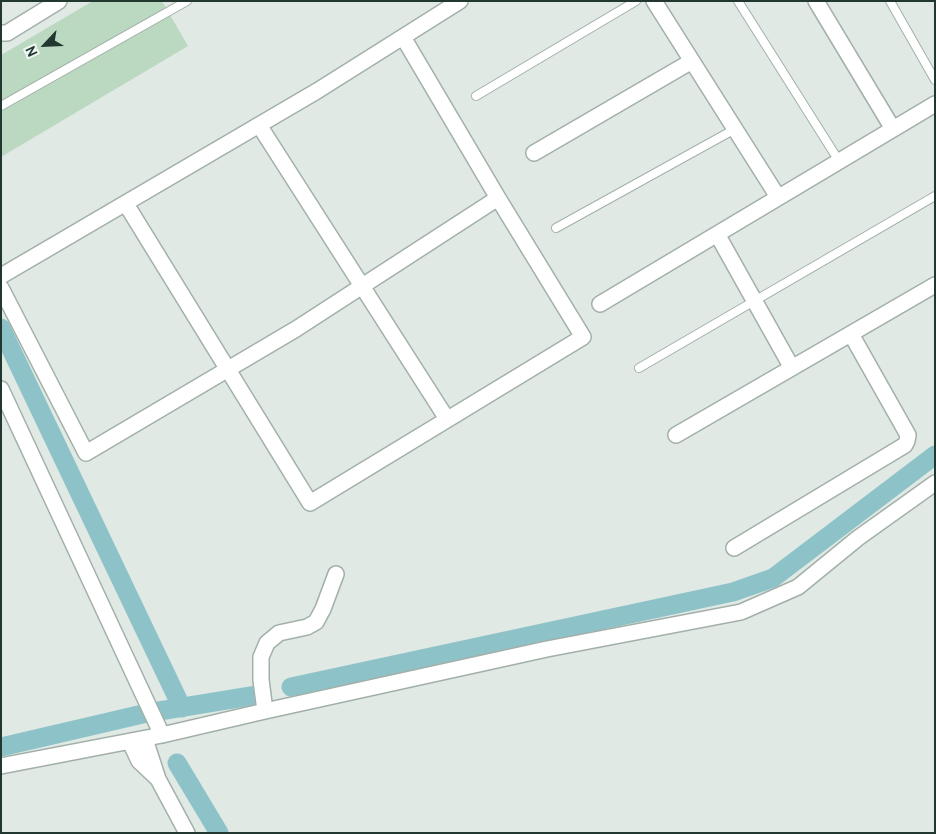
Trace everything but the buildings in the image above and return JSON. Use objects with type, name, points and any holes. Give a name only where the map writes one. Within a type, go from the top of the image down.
[{"type":"street","points":[[1,33],[7,33],[59,1]]},
{"type":"street","points":[[1,276],[318,91],[460,1]]},
{"type":"street","points":[[654,1],[778,197]]},
{"type":"street","points":[[816,1],[893,129]]},
{"type":"street","points":[[126,204],[310,503],[583,337],[403,37]]},
{"type":"street","points":[[534,153],[692,61]]},
{"type":"street","points":[[600,304],[935,104]]},
{"type":"street","points":[[259,126],[447,420]]},
{"type":"street","points":[[1,288],[86,453],[296,329],[498,198]]},
{"type":"street","points":[[717,234],[792,368]]},
{"type":"street","points":[[676,435],[935,285]]},
{"type":"street","points":[[734,548],[905,445],[908,435],[851,334]]},
{"type":"street","points":[[1,389],[160,731]]},
{"type":"street","points":[[1,766],[137,740],[160,731],[265,711],[547,649],[741,612],[798,587],[858,538],[935,483]]},
{"type":"street","points":[[265,711],[261,680],[261,657],[267,643],[279,633],[307,627],[316,622],[336,574]]},
{"type":"street","points":[[137,740],[187,833]]},
{"type":"lane","points":[[1,106],[187,1]]},
{"type":"lane","points":[[476,96],[636,1]]},
{"type":"lane","points":[[738,1],[838,161]]},
{"type":"lane","points":[[890,1],[935,80]]},
{"type":"lane","points":[[556,228],[735,129]]},
{"type":"lane","points":[[639,368],[935,196]]},
{"type":"green space","points":[[93,1],[162,1],[188,46],[1,157],[1,55]]},
{"type":"waterway","points":[[1,328],[182,708]]},
{"type":"waterway","points":[[291,687],[733,592],[773,578],[935,455]]},
{"type":"waterway","points":[[1,747],[147,713],[257,695]]},
{"type":"waterway","points":[[177,763],[219,833]]}]
